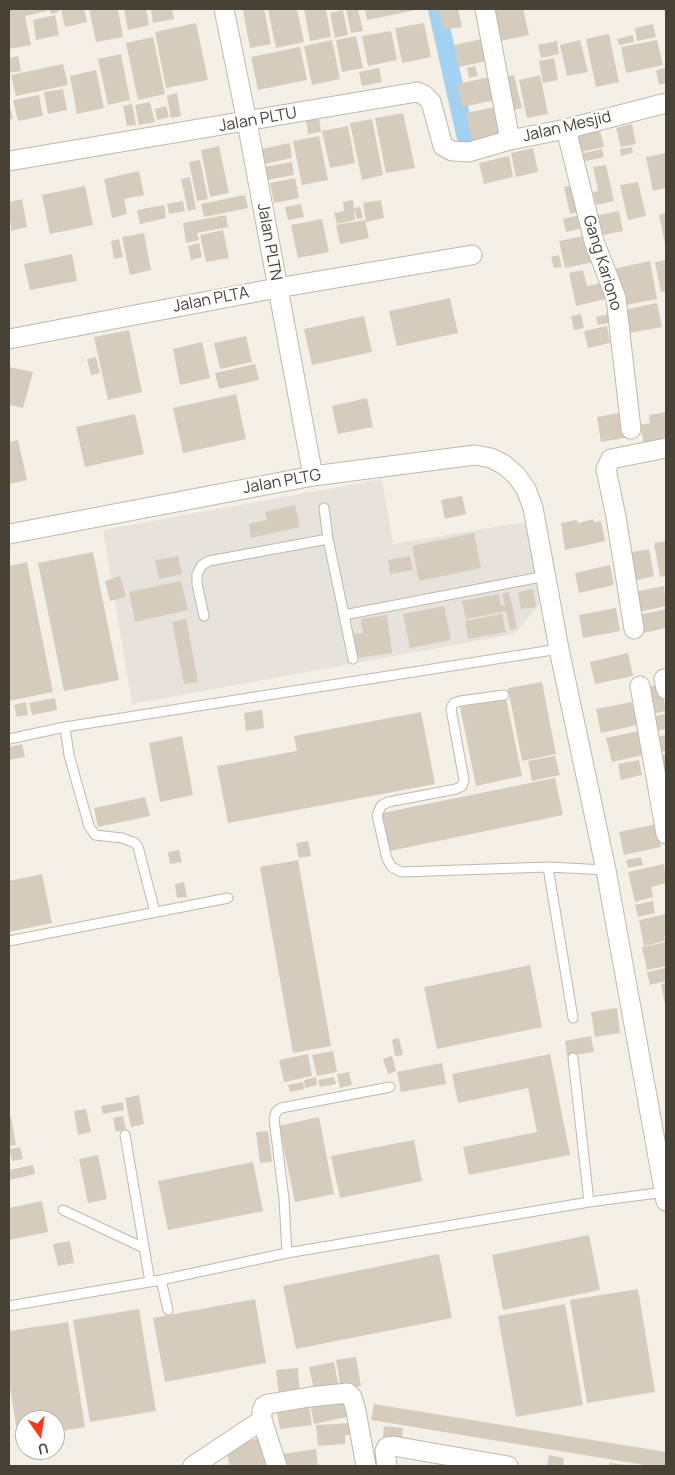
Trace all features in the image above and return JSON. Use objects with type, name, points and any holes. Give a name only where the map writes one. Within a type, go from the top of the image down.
[{"type":"street","name":"Jalan PLTN","points":[[224,9],[247,122],[312,476]]},
{"type":"street","points":[[485,9],[510,140]]},
{"type":"street","name":"Jalan PLTU","points":[[9,161],[417,92],[424,95],[431,102],[443,146],[452,151],[469,152]]},
{"type":"street","name":"Jalan Mesjid","points":[[469,152],[510,140],[566,129],[666,103]]},
{"type":"street","name":"Gang Kariono","points":[[566,129],[594,241],[616,298],[631,429]]},
{"type":"street","name":"Jalan PLTA","points":[[9,339],[277,288],[472,255]]},
{"type":"street","points":[[634,629],[616,517],[606,469],[610,460],[666,448]]},
{"type":"street","name":"Jalan PLTG","points":[[9,534],[312,476],[475,455],[491,458],[503,464],[516,475],[526,489],[533,508],[559,649],[606,870],[665,1197]]},
{"type":"street","points":[[640,686],[666,834]]},
{"type":"street","points":[[277,1466],[262,1420],[263,1408],[268,1404],[348,1392],[352,1397],[366,1466]]},
{"type":"street","points":[[193,1466],[262,1420]]},
{"type":"street","points":[[387,1466],[385,1451],[387,1447],[393,1446],[508,1466]]},
{"type":"lane","points":[[324,508],[328,539],[354,659]]},
{"type":"lane","points":[[204,616],[197,584],[197,574],[202,565],[209,560],[328,539]]},
{"type":"lane","points":[[344,615],[546,576]]},
{"type":"lane","points":[[9,739],[65,727],[559,649]]},
{"type":"lane","points":[[504,695],[454,703],[451,709],[464,780],[462,786],[456,789],[383,804],[378,810],[377,815],[387,859],[392,867],[401,872],[548,867],[606,870]]},
{"type":"lane","points":[[65,727],[69,755],[89,826],[95,835],[122,838],[135,843],[138,847],[155,912]]},
{"type":"lane","points":[[548,867],[573,1018]]},
{"type":"lane","points":[[9,941],[228,898]]},
{"type":"lane","points":[[573,1058],[589,1202]]},
{"type":"lane","points":[[287,1253],[284,1200],[274,1119],[276,1112],[281,1108],[390,1088]]},
{"type":"lane","points":[[125,1135],[150,1282]]},
{"type":"lane","points":[[9,1306],[161,1280],[287,1253],[589,1202],[665,1197]]},
{"type":"lane","points":[[63,1210],[144,1248]]},
{"type":"lane","points":[[161,1280],[168,1310]]},
{"type":"shaded area","points":[[382,479],[393,544],[526,522],[540,604],[514,634],[132,704],[103,530]]},
{"type":"building","points":[[9,9],[47,9],[47,11],[25,16],[31,45],[9,49]]},
{"type":"building","points":[[49,9],[58,9],[59,12],[51,14]]},
{"type":"building","points":[[61,9],[84,9],[87,22],[65,27]]},
{"type":"building","points":[[89,9],[118,9],[123,37],[96,42]]},
{"type":"building","points":[[124,9],[146,9],[149,25],[128,30]]},
{"type":"building","points":[[151,9],[172,9],[174,19],[153,23]]},
{"type":"building","points":[[264,9],[271,44],[250,48],[243,10]]},
{"type":"building","points":[[268,9],[297,9],[304,42],[276,48]]},
{"type":"building","points":[[304,9],[326,9],[331,37],[310,41]]},
{"type":"building","points":[[346,9],[358,9],[363,31],[351,33]]},
{"type":"building","points":[[365,9],[416,9],[416,10],[367,20]]},
{"type":"building","points":[[439,9],[458,9],[462,27],[443,30]]},
{"type":"building","points":[[493,9],[523,9],[529,35],[500,41]]},
{"type":"building","points":[[343,10],[348,35],[335,38],[330,13]]},
{"type":"building","points":[[55,15],[59,35],[36,40],[33,20]]},
{"type":"building","points":[[196,23],[208,80],[166,88],[155,32]]},
{"type":"building","points":[[424,23],[431,57],[402,63],[395,28]]},
{"type":"building","points":[[653,24],[656,37],[637,41],[635,28]]},
{"type":"building","points":[[391,31],[397,60],[368,66],[362,36]]},
{"type":"building","points":[[609,34],[619,82],[596,87],[586,39]]},
{"type":"building","points":[[633,35],[634,42],[619,45],[617,39]]},
{"type":"building","points":[[356,36],[363,68],[342,72],[336,40]]},
{"type":"building","points":[[153,37],[165,94],[138,100],[126,43]]},
{"type":"building","points":[[482,39],[487,61],[458,67],[454,45]]},
{"type":"building","points":[[332,40],[340,79],[312,85],[304,46]]},
{"type":"building","points":[[580,40],[588,72],[567,76],[560,45]]},
{"type":"building","points":[[657,40],[663,65],[626,73],[621,47]]},
{"type":"building","points":[[557,41],[559,54],[541,58],[538,45]]},
{"type":"building","points":[[300,47],[307,80],[258,90],[251,57]]},
{"type":"building","points":[[121,54],[130,100],[108,105],[98,59]]},
{"type":"building","points":[[18,56],[21,71],[9,73],[9,58]]},
{"type":"building","points":[[554,58],[558,80],[543,83],[539,61]]},
{"type":"building","points":[[63,64],[68,85],[16,96],[11,75]]},
{"type":"building","points":[[475,66],[478,76],[469,78],[467,68]]},
{"type":"building","points":[[379,68],[382,82],[362,86],[359,72]]},
{"type":"building","points":[[666,68],[666,83],[659,85],[656,70]]},
{"type":"building","points":[[96,70],[104,108],[77,114],[70,76]]},
{"type":"building","points":[[514,75],[522,108],[507,111],[500,78]]},
{"type":"building","points":[[540,75],[548,114],[527,118],[519,80]]},
{"type":"building","points":[[490,77],[495,100],[462,107],[457,84]]},
{"type":"building","points":[[63,89],[67,110],[48,114],[44,92]]},
{"type":"building","points":[[177,93],[181,116],[171,118],[167,96]]},
{"type":"building","points":[[39,95],[43,116],[18,121],[13,100]]},
{"type":"building","points":[[150,102],[155,122],[139,125],[135,105]]},
{"type":"building","points":[[9,104],[13,119],[9,119]]},
{"type":"building","points":[[132,104],[136,125],[127,126],[123,106]]},
{"type":"building","points":[[166,106],[169,117],[157,120],[155,109]]},
{"type":"building","points":[[495,107],[501,134],[472,141],[466,113]]},
{"type":"building","points":[[403,113],[415,168],[386,173],[375,118]]},
{"type":"building","points":[[319,118],[321,132],[308,134],[306,120]]},
{"type":"building","points":[[372,119],[383,175],[362,180],[350,123]]},
{"type":"building","points":[[632,124],[636,144],[621,147],[616,128]]},
{"type":"building","points":[[348,126],[355,163],[330,168],[322,131]]},
{"type":"building","points":[[599,126],[604,147],[576,153],[572,133]]},
{"type":"building","points":[[319,136],[328,180],[302,185],[293,141]]},
{"type":"building","points":[[290,143],[292,158],[264,164],[261,149]]},
{"type":"building","points":[[219,146],[229,193],[210,197],[201,150]]},
{"type":"building","points":[[632,147],[633,153],[621,156],[620,149]]},
{"type":"building","points":[[533,148],[538,172],[516,177],[511,153]]},
{"type":"building","points":[[602,149],[604,157],[578,163],[576,155]]},
{"type":"building","points":[[666,153],[666,188],[653,191],[646,157]]},
{"type":"building","points":[[509,156],[513,177],[484,184],[479,163]]},
{"type":"building","points":[[200,160],[208,199],[197,201],[189,162]]},
{"type":"building","points":[[292,162],[294,175],[267,180],[264,167]]},
{"type":"building","points":[[606,165],[614,201],[596,205],[593,192],[598,191],[593,167]]},
{"type":"building","points":[[139,171],[144,195],[124,199],[127,214],[112,218],[104,179]]},
{"type":"building","points":[[190,177],[196,209],[188,211],[181,179]]},
{"type":"building","points":[[295,178],[299,198],[274,203],[270,183]]},
{"type":"building","points":[[638,182],[646,216],[628,220],[620,185]]},
{"type":"building","points":[[578,184],[584,211],[570,214],[564,187]]},
{"type":"building","points":[[85,186],[93,225],[50,234],[42,195]]},
{"type":"building","points":[[245,195],[248,208],[204,217],[201,204]]},
{"type":"building","points":[[22,199],[27,227],[11,231],[9,202]]},
{"type":"building","points":[[353,200],[355,220],[337,224],[334,213],[344,211],[343,202]]},
{"type":"building","points":[[381,200],[384,218],[366,222],[363,203]]},
{"type":"building","points":[[183,201],[185,211],[169,214],[167,204]]},
{"type":"building","points":[[301,204],[304,217],[288,220],[285,207]]},
{"type":"building","points":[[164,205],[166,218],[140,224],[137,210]]},
{"type":"building","points":[[360,207],[363,218],[357,219],[354,208]]},
{"type":"building","points":[[619,211],[623,231],[598,236],[594,216]]},
{"type":"building","points":[[666,213],[666,244],[665,244],[659,215]]},
{"type":"building","points":[[585,214],[588,227],[566,232],[563,219]]},
{"type":"building","points":[[226,215],[228,227],[197,233],[199,240],[186,243],[183,223]]},
{"type":"building","points":[[322,219],[329,252],[298,258],[291,225]]},
{"type":"building","points":[[365,220],[369,238],[340,244],[336,225]]},
{"type":"building","points":[[223,230],[229,258],[206,262],[200,235]]},
{"type":"building","points":[[144,233],[151,270],[130,275],[122,237]]},
{"type":"building","points":[[588,235],[594,262],[565,268],[559,241]]},
{"type":"building","points":[[119,239],[123,257],[114,259],[111,241]]},
{"type":"building","points":[[199,243],[202,257],[191,260],[188,246]]},
{"type":"building","points":[[72,254],[77,281],[30,290],[24,264]]},
{"type":"building","points":[[559,255],[562,267],[554,268],[551,257]]},
{"type":"building","points":[[666,260],[666,291],[661,292],[655,262]]},
{"type":"building","points":[[650,261],[657,299],[620,306],[613,269]]},
{"type":"building","points":[[583,270],[587,286],[607,282],[610,298],[576,306],[569,273]]},
{"type":"building","points":[[450,298],[458,333],[397,346],[389,311]]},
{"type":"building","points":[[657,303],[662,327],[629,333],[624,310]]},
{"type":"building","points":[[613,313],[614,322],[598,325],[596,317]]},
{"type":"building","points":[[581,314],[584,328],[574,330],[571,316]]},
{"type":"building","points":[[364,316],[372,352],[312,365],[304,329]]},
{"type":"building","points":[[607,326],[610,343],[588,348],[584,331]]},
{"type":"building","points":[[129,330],[142,392],[108,400],[94,337]]},
{"type":"building","points":[[246,336],[252,362],[220,369],[214,343]]},
{"type":"building","points":[[202,342],[210,378],[180,385],[173,349]]},
{"type":"building","points":[[96,357],[100,373],[91,375],[87,359]]},
{"type":"building","points":[[255,364],[259,380],[219,389],[215,373]]},
{"type":"building","points":[[9,367],[33,372],[23,408],[9,405]]},
{"type":"building","points":[[236,394],[246,439],[183,453],[173,408]]},
{"type":"building","points":[[367,398],[373,427],[338,434],[332,406]]},
{"type":"building","points":[[624,412],[629,437],[601,442],[597,417]]},
{"type":"building","points":[[666,412],[666,441],[644,445],[640,425],[650,423],[649,415]]},
{"type":"building","points":[[135,414],[144,454],[85,467],[76,427]]},
{"type":"building","points":[[18,440],[27,480],[9,484],[9,442]]},
{"type":"building","points":[[462,496],[466,514],[445,519],[441,500]]},
{"type":"building","points":[[295,505],[300,527],[251,538],[249,524],[267,520],[265,512]]},
{"type":"building","points":[[594,519],[594,522],[601,521],[605,541],[565,550],[561,523],[577,520],[578,523]]},
{"type":"building","points":[[474,533],[481,568],[419,581],[412,546]]},
{"type":"building","points":[[666,541],[666,576],[660,577],[654,543]]},
{"type":"building","points":[[649,549],[654,576],[633,581],[627,553]]},
{"type":"building","points":[[93,552],[119,680],[64,691],[38,563]]},
{"type":"building","points":[[178,556],[182,574],[159,579],[155,560]]},
{"type":"building","points":[[410,556],[413,570],[390,574],[388,560]]},
{"type":"building","points":[[27,562],[53,692],[9,701],[9,566]]},
{"type":"building","points":[[610,565],[614,585],[579,593],[575,573]]},
{"type":"building","points":[[120,576],[126,597],[110,601],[105,581]]},
{"type":"building","points":[[181,581],[188,610],[135,622],[129,592]]},
{"type":"building","points":[[664,586],[666,606],[639,612],[634,592]]},
{"type":"building","points":[[533,589],[536,607],[521,609],[518,592]]},
{"type":"building","points":[[509,592],[517,628],[510,630],[506,611],[466,619],[462,601],[499,594],[501,606],[505,605],[502,594]]},
{"type":"building","points":[[444,606],[451,640],[410,648],[403,614]]},
{"type":"building","points":[[616,608],[620,631],[583,638],[579,615]]},
{"type":"building","points":[[666,609],[666,628],[643,633],[639,615]]},
{"type":"building","points":[[502,614],[506,632],[468,639],[465,621]]},
{"type":"building","points":[[387,615],[392,653],[357,658],[353,634],[363,633],[361,619]]},
{"type":"building","points":[[186,619],[198,682],[184,684],[172,622]]},
{"type":"building","points":[[628,653],[633,676],[595,684],[590,662]]},
{"type":"building","points":[[542,682],[556,754],[522,761],[508,688]]},
{"type":"building","points":[[661,684],[666,711],[648,715],[642,688]]},
{"type":"building","points":[[55,698],[57,710],[32,715],[29,703]]},
{"type":"building","points":[[506,698],[522,776],[476,786],[460,707]]},
{"type":"building","points":[[26,702],[28,715],[17,717],[14,705]]},
{"type":"building","points":[[632,702],[637,725],[601,733],[596,709]]},
{"type":"building","points":[[262,710],[264,728],[246,731],[244,713]]},
{"type":"building","points":[[421,712],[435,784],[228,823],[217,766],[297,751],[294,736]]},
{"type":"building","points":[[666,714],[666,729],[651,732],[648,717]]},
{"type":"building","points":[[638,731],[643,755],[612,762],[606,738]]},
{"type":"building","points":[[666,735],[666,751],[655,753],[652,738]]},
{"type":"building","points":[[182,736],[193,795],[160,802],[149,743]]},
{"type":"building","points":[[22,744],[25,757],[9,760],[9,747]]},
{"type":"building","points":[[666,754],[666,767],[663,768],[660,756]]},
{"type":"building","points":[[555,756],[560,775],[532,781],[528,761]]},
{"type":"building","points":[[639,760],[642,775],[621,780],[618,764]]},
{"type":"building","points":[[555,778],[563,815],[390,851],[382,813]]},
{"type":"building","points":[[145,797],[150,816],[98,827],[94,808]]},
{"type":"building","points":[[656,824],[661,847],[624,855],[619,832]]},
{"type":"building","points":[[308,841],[311,856],[299,858],[296,843]]},
{"type":"building","points":[[179,850],[182,862],[170,864],[168,852]]},
{"type":"building","points":[[641,857],[643,865],[628,868],[626,860]]},
{"type":"building","points":[[298,860],[331,1046],[293,1053],[260,867]]},
{"type":"building","points":[[664,864],[666,883],[651,887],[653,897],[635,902],[628,872]]},
{"type":"building","points":[[42,874],[52,923],[9,932],[9,881]]},
{"type":"building","points":[[184,882],[187,897],[177,898],[175,884]]},
{"type":"building","points":[[653,901],[655,913],[638,917],[635,905]]},
{"type":"building","points":[[666,914],[665,941],[644,946],[639,920]]},
{"type":"building","points":[[666,942],[666,966],[647,970],[642,947]]},
{"type":"building","points":[[530,965],[542,1027],[437,1049],[424,987]]},
{"type":"building","points":[[666,968],[666,981],[650,985],[647,972]]},
{"type":"building","points":[[666,983],[666,1005],[665,1005],[661,984]]},
{"type":"building","points":[[617,1008],[620,1033],[595,1037],[591,1012]]},
{"type":"building","points":[[591,1036],[594,1052],[567,1056],[565,1041]]},
{"type":"building","points":[[399,1038],[403,1055],[395,1056],[392,1040]]},
{"type":"building","points":[[333,1051],[337,1072],[317,1076],[312,1055]]},
{"type":"building","points":[[308,1054],[312,1076],[284,1082],[279,1060]]},
{"type":"building","points":[[550,1054],[570,1155],[469,1175],[463,1147],[537,1132],[528,1088],[458,1103],[452,1074]]},
{"type":"building","points":[[392,1056],[396,1071],[388,1074],[383,1059]]},
{"type":"building","points":[[442,1063],[446,1084],[401,1092],[397,1072]]},
{"type":"building","points":[[349,1072],[352,1085],[340,1088],[337,1074]]},
{"type":"building","points":[[316,1077],[317,1085],[305,1088],[304,1080]]},
{"type":"building","points":[[334,1077],[336,1084],[320,1087],[318,1080]]},
{"type":"building","points":[[303,1082],[304,1089],[290,1092],[288,1085]]},
{"type":"building","points":[[139,1095],[144,1124],[131,1127],[125,1098]]},
{"type":"building","points":[[123,1102],[124,1110],[103,1114],[101,1106]]},
{"type":"building","points":[[86,1109],[91,1132],[78,1135],[74,1111]]},
{"type":"building","points":[[123,1116],[126,1129],[116,1132],[113,1118]]},
{"type":"building","points":[[9,1117],[11,1117],[16,1145],[9,1146]]},
{"type":"building","points":[[319,1117],[334,1194],[295,1202],[279,1126]]},
{"type":"building","points":[[268,1131],[272,1162],[260,1163],[256,1132]]},
{"type":"building","points":[[414,1140],[422,1181],[340,1198],[331,1156]]},
{"type":"building","points":[[20,1147],[23,1159],[12,1161],[9,1149]]},
{"type":"building","points":[[98,1155],[107,1199],[88,1203],[79,1159]]},
{"type":"building","points":[[253,1162],[263,1211],[168,1230],[158,1181]]},
{"type":"building","points":[[33,1165],[35,1174],[9,1180],[9,1170]]},
{"type":"building","points":[[42,1201],[48,1232],[9,1240],[9,1208]]},
{"type":"building","points":[[589,1235],[600,1290],[503,1310],[492,1255]]},
{"type":"building","points":[[70,1241],[74,1263],[58,1266],[53,1244]]},
{"type":"building","points":[[439,1254],[452,1318],[296,1349],[283,1286]]},
{"type":"building","points":[[638,1289],[655,1392],[587,1403],[570,1300]]},
{"type":"building","points":[[255,1299],[266,1363],[165,1382],[153,1318]]},
{"type":"building","points":[[565,1304],[583,1405],[516,1417],[498,1316]]},
{"type":"building","points":[[139,1309],[156,1411],[90,1422],[73,1320]]},
{"type":"building","points":[[68,1322],[85,1427],[65,1430],[65,1410],[15,1410],[15,1419],[9,1381],[9,1331]]},
{"type":"building","points":[[356,1357],[361,1386],[341,1389],[336,1360]]},
{"type":"building","points":[[334,1362],[339,1388],[315,1394],[309,1367]]},
{"type":"building","points":[[298,1368],[300,1395],[279,1397],[276,1370]]},
{"type":"building","points":[[347,1396],[352,1416],[314,1424],[310,1403]]},
{"type":"building","points":[[374,1404],[666,1452],[666,1466],[651,1466],[371,1420]]},
{"type":"building","points":[[309,1407],[312,1425],[280,1429],[277,1412]]},
{"type":"building","points":[[350,1423],[351,1435],[345,1435],[345,1444],[318,1446],[316,1425]]},
{"type":"building","points":[[384,1426],[403,1428],[402,1439],[383,1437]]},
{"type":"building","points":[[264,1437],[271,1466],[230,1466],[225,1446]]},
{"type":"building","points":[[316,1449],[318,1466],[285,1466],[283,1454]]},
{"type":"building","points":[[549,1455],[564,1458],[563,1466],[547,1466]]},
{"type":"building","points":[[610,1463],[626,1465],[626,1466],[610,1466]]},
{"type":"waterway","points":[[437,9],[469,152]]}]
